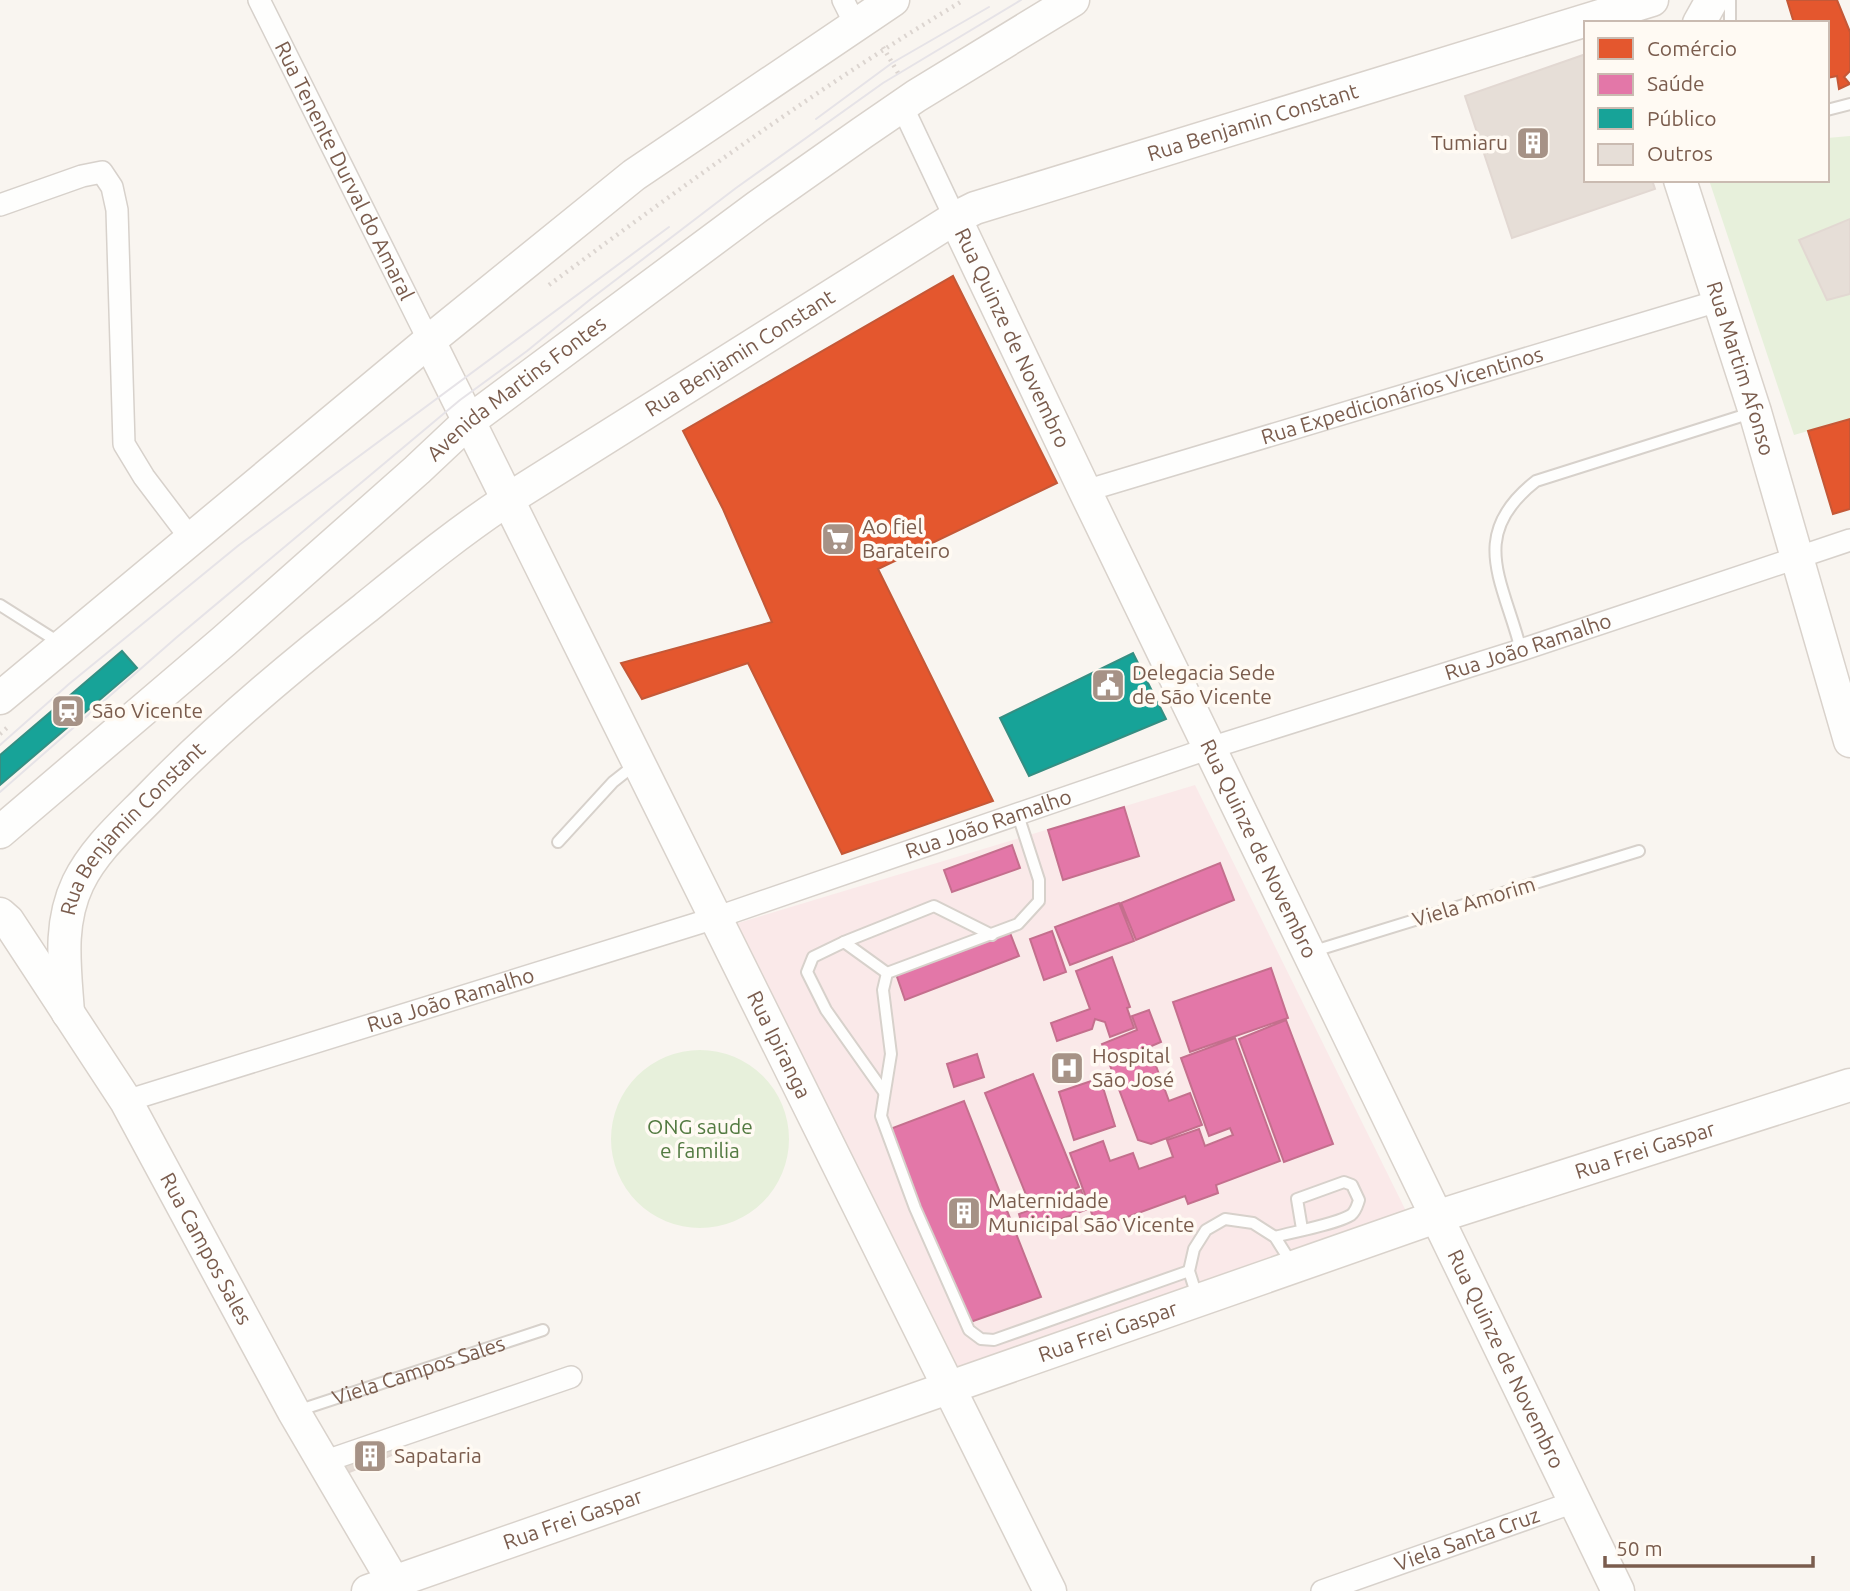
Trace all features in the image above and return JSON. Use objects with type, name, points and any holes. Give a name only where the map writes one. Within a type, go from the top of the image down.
[{"type":"street","name":"Rua Tenente Durval do Amaral","points":[[259,0],[429,341]]},
{"type":"street","points":[[5,712],[62,645],[634,175],[893,0]]},
{"type":"street","name":"Avenida Martins Fontes","points":[[0,832],[234,632],[468,422],[903,95],[1073,0]]},
{"type":"street","name":"Rua Benjamin Constant","points":[[68,1013],[63,947],[66,917],[78,883],[98,851],[177,769],[245,706],[428,558],[507,499],[956,218],[1000,199],[1652,0]]},
{"type":"street","points":[[1700,21],[1712,0]]},
{"type":"street","name":"Rua Quinze de Novembro","points":[[903,95],[956,218],[1085,491],[1618,1591]]},
{"type":"street","points":[[0,205],[82,176],[102,172],[112,187],[117,210],[124,444],[144,477],[191,539]]},
{"type":"street","name":"Rua Martim Afonso","points":[[1681,182],[1755,412],[1850,741]]},
{"type":"street","name":"Rua Expedicionários Vicentinos","points":[[1085,491],[1718,301]]},
{"type":"street","points":[[429,341],[507,499]]},
{"type":"street","name":"Rua Ipiranga","points":[[507,499],[1050,1591]]},
{"type":"street","name":"Rua João Ramalho","points":[[126,1101],[715,918],[1210,748],[1521,650],[1850,540]]},
{"type":"street","name":"Rua Campos Sales","points":[[0,914],[8,921],[126,1101],[323,1462],[387,1588]]},
{"type":"street","name":"Rua Frei Gaspar","points":[[387,1588],[951,1388],[1194,1286],[1294,1266],[1436,1217],[1850,1085]]},
{"type":"street","points":[[323,1462],[571,1377]]},
{"type":"street","name":"Viela Santa Cruz","points":[[1322,1591],[1574,1502]]},
{"type":"lane","points":[[1730,0],[1730,21]]},
{"type":"lane","points":[[1829,109],[1850,104]]},
{"type":"lane","points":[[1521,650],[1493,553],[1496,530],[1507,509],[1520,494],[1536,481],[1755,412]]},
{"type":"lane","points":[[0,605],[62,645]]},
{"type":"lane","points":[[558,842],[612,782],[639,761]]},
{"type":"lane","points":[[887,973],[1018,925],[1039,901],[1039,880],[1018,815]]},
{"type":"lane","name":"Viela Amorim","points":[[1309,953],[1639,851]]},
{"type":"lane","points":[[884,1092],[826,1010],[807,972],[813,957],[934,906],[992,935]]},
{"type":"lane","points":[[844,942],[887,973]]},
{"type":"lane","points":[[887,973],[883,990],[891,1054],[881,1116],[915,1208],[969,1330],[981,1339],[994,1340],[1194,1286],[1194,1249],[1206,1230],[1225,1219],[1253,1223],[1275,1237],[1294,1266]]},
{"type":"lane","points":[[1275,1237],[1302,1230],[1348,1217],[1359,1200],[1352,1185],[1344,1182],[1297,1199],[1302,1230]]},
{"type":"lane","name":"Viela Campos Sales","points":[[294,1412],[543,1330]]},
{"type":"path","points":[[541,291],[651,210],[883,48],[964,0]]},
{"type":"path","points":[[859,21],[883,48],[903,95]]},
{"type":"path","points":[[0,734],[5,712]]},
{"type":"shaded area","name":"Hospital São José","points":[[1195,785],[1406,1211],[955,1379],[728,926]]},
{"type":"green space","points":[[1850,136],[1850,419],[1794,435],[1710,182],[1829,182],[1829,138]]},
{"type":"green space","name":"ONG saude e familia","points":[[700,1050],[734,1057],[763,1076],[782,1105],[789,1139],[782,1173],[763,1202],[734,1221],[700,1228],[666,1221],[637,1202],[618,1173],[611,1139],[618,1105],[637,1076],[666,1057]]},
{"type":"building: Comércio","points":[[1787,0],[1837,0],[1850,32],[1850,71],[1844,77],[1850,84],[1839,89],[1837,76],[1829,78],[1829,21],[1793,21]]},
{"type":"building: Comércio","name":"Ao fiel Barateiro","points":[[953,276],[1057,483],[878,569],[993,801],[842,854],[748,663],[642,699],[621,663],[772,622],[723,509],[683,431]]},
{"type":"building: Comércio","points":[[1850,419],[1850,509],[1833,514],[1808,431]]},
{"type":"building: Saúde","points":[[1124,807],[1139,856],[1063,880],[1048,830]]},
{"type":"building: Saúde","points":[[1012,845],[1020,868],[952,892],[944,870]]},
{"type":"building: Saúde","points":[[1220,863],[1234,900],[1136,940],[1121,903]]},
{"type":"building: Saúde","points":[[1119,903],[1134,941],[1070,965],[1055,927]]},
{"type":"building: Saúde","points":[[1007,925],[1019,956],[905,1000],[894,968]]},
{"type":"building: Saúde","points":[[1052,931],[1066,972],[1044,980],[1030,939]]},
{"type":"building: Saúde","points":[[1112,957],[1130,1007],[1127,1008],[1134,1028],[1110,1037],[1105,1022],[1095,1019],[1092,1029],[1057,1041],[1051,1023],[1090,1009],[1076,971]]},
{"type":"building: Saúde","points":[[1271,968],[1288,1018],[1190,1052],[1173,1002]]},
{"type":"building: Saúde","points":[[1149,1010],[1161,1042],[1149,1047],[1169,1101],[1190,1093],[1202,1125],[1151,1144],[1138,1140],[1102,1044],[1137,1030],[1132,1016]]},
{"type":"building: Saúde","points":[[1286,1020],[1333,1144],[1284,1162],[1239,1039]]},
{"type":"building: Saúde","points":[[1235,1038],[1280,1161],[1216,1185],[1218,1193],[1188,1204],[1185,1196],[1097,1228],[1070,1153],[1103,1141],[1110,1161],[1133,1153],[1139,1169],[1173,1157],[1167,1140],[1199,1129],[1205,1146],[1233,1135],[1230,1128],[1209,1136],[1181,1058]]},
{"type":"building: Saúde","points":[[977,1054],[984,1077],[954,1087],[947,1064]]},
{"type":"building: Saúde","points":[[1033,1074],[1079,1187],[1031,1207],[985,1093]]},
{"type":"building: Saúde","points":[[1100,1078],[1115,1126],[1074,1140],[1059,1092]]},
{"type":"building: Saúde","name":"Maternidade Municipal São Vicente","points":[[964,1101],[1041,1297],[962,1325],[890,1129]]},
{"type":"building: Saúde","points":[[1081,1190],[1088,1209],[1025,1233],[1019,1214]]},
{"type":"building: Público","name":"São Vicente","points":[[122,651],[137,668],[0,785],[0,755]]},
{"type":"building: Público","name":"Delegacia Sede de São Vicente","points":[[1133,653],[1166,719],[1029,776],[1000,718]]},
{"type":"building: Outros","name":"Tumiaru","points":[[1584,55],[1584,182],[1653,182],[1655,189],[1512,238],[1465,96]]},
{"type":"building: Outros","points":[[1850,219],[1850,294],[1827,300],[1799,240]]},
{"type":"building: Outros","name":"Sapataria","points":[[391,1442],[397,1453],[347,1473],[341,1459]]},
{"type":"tram line","points":[[0,792],[177,637],[460,400],[736,188],[883,83],[1021,0]]},
{"type":"tram line","points":[[816,119],[892,63],[989,7]]},
{"type":"tram line","points":[[0,745],[69,684],[239,545],[669,227]]},
{"type":"place","name":"Tumiaru","points":[[1533,143]]},
{"type":"place","name":"Ao fiel Barateiro","points":[[838,539]]},
{"type":"place","name":"Delegacia Sede de São Vicente","points":[[1108,685]]},
{"type":"place","name":"São Vicente","points":[[68,711]]},
{"type":"place","name":"Hospital São José","points":[[1067,1068]]},
{"type":"place","name":"Maternidade Municipal São Vicente","points":[[964,1213]]},
{"type":"place","name":"Sapataria","points":[[370,1456]]}]
